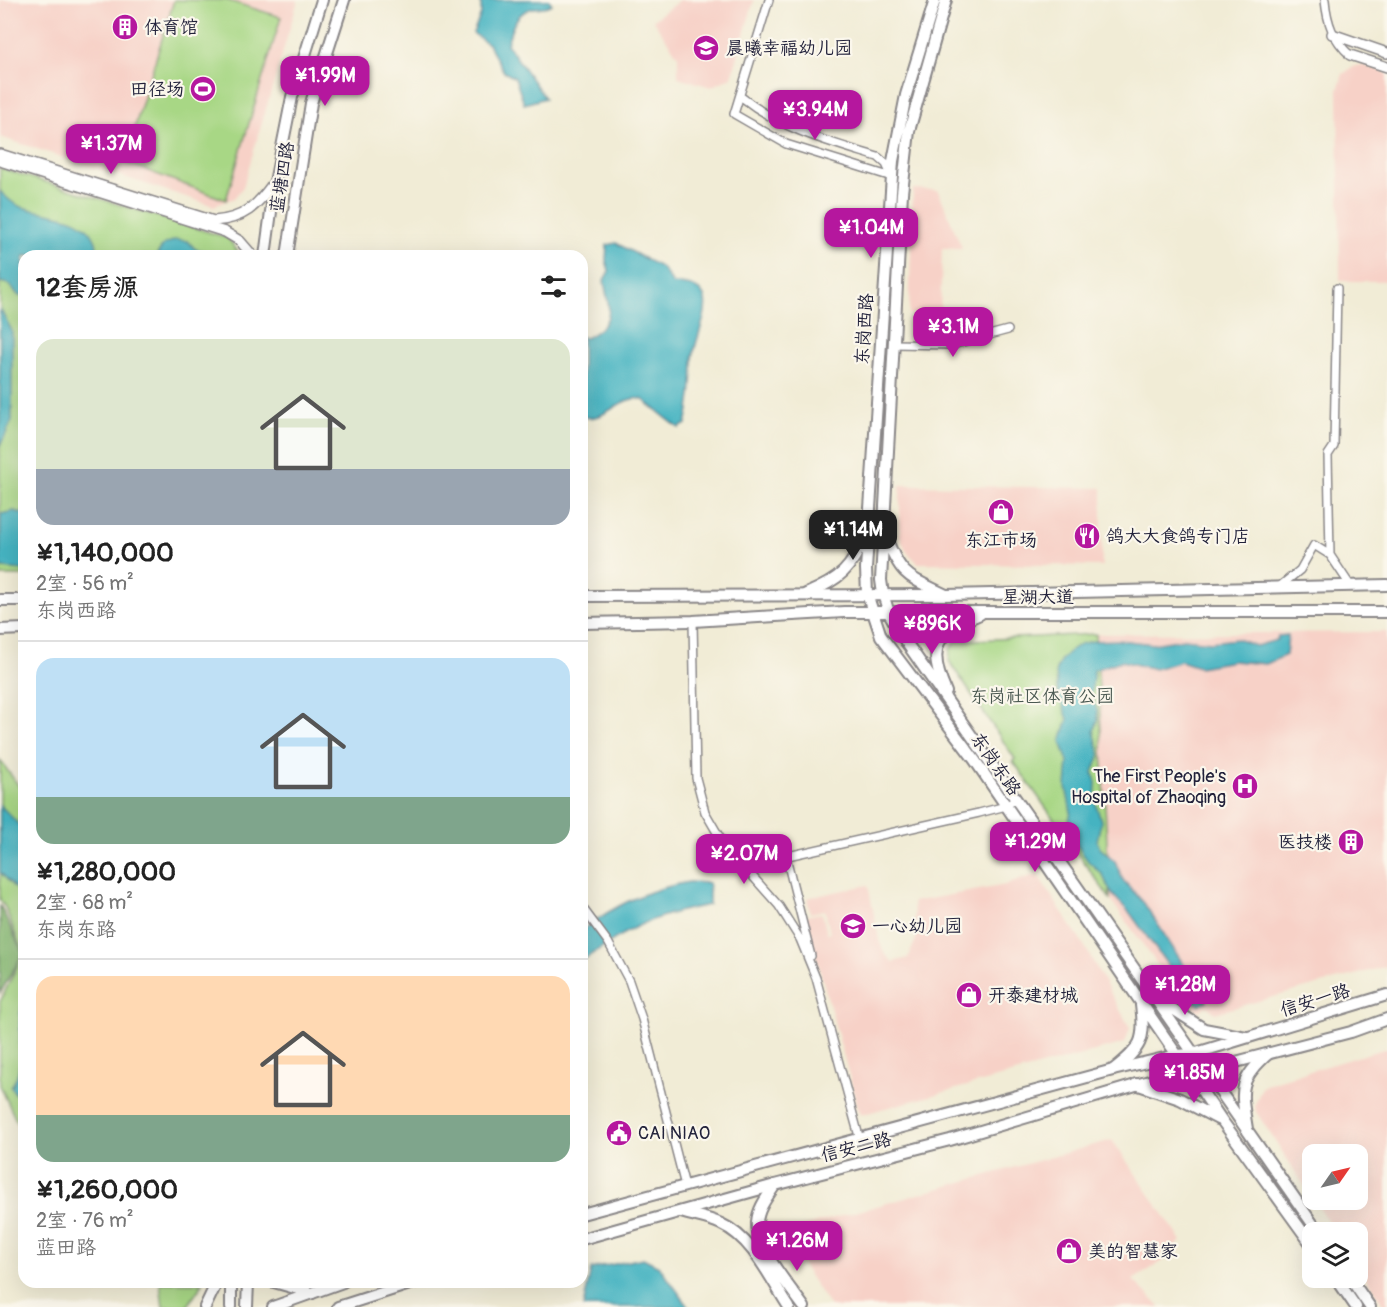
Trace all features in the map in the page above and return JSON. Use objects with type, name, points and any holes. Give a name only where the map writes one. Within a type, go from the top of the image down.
[{"type":"main road","name":"蓝塘四路","points":[[266,250],[275,182],[292,97],[322,0]]},
{"type":"main road","name":"蓝塘四路","points":[[288,250],[311,103],[344,0]]},
{"type":"main road","name":"东岗西路","points":[[867,594],[869,529],[892,177],[906,95],[935,0]]},
{"type":"main road","name":"东岗西路","points":[[882,594],[884,506],[902,193],[909,131],[946,0]]},
{"type":"main road","points":[[292,97],[311,103]]},
{"type":"main road","points":[[806,594],[844,574],[855,559],[869,529]]},
{"type":"main road","points":[[883,529],[894,559],[904,573],[946,595]]},
{"type":"main road","name":"星湖大道","points":[[588,596],[946,595],[1387,585]]},
{"type":"main road","points":[[766,615],[770,603],[767,594]]},
{"type":"main road","name":"东岗东路","points":[[867,594],[871,613],[881,636],[1011,803],[1152,994],[1311,1222]]},
{"type":"main road","name":"东岗东路","points":[[882,594],[889,613],[906,642],[954,711],[1141,1002],[1223,1122],[1302,1231]]},
{"type":"main road","points":[[0,600],[18,600]]},
{"type":"main road","name":"星湖大道","points":[[588,623],[871,613],[1387,612]]},
{"type":"main road","points":[[954,711],[937,672],[935,654],[940,642],[950,630],[980,614]]},
{"type":"main road","points":[[0,630],[18,629]]},
{"type":"main road","points":[[1152,994],[1175,1013],[1204,1029],[1246,1037]]},
{"type":"main road","name":"信安一路","points":[[1113,1070],[1177,1054],[1193,1054],[1387,995]]},
{"type":"main road","points":[[1113,1070],[1129,1058],[1141,1043],[1144,1026],[1141,1002]]},
{"type":"main road","points":[[1136,1084],[1188,1070],[1205,1070],[1387,1019]]},
{"type":"main road","points":[[1304,1021],[1309,1042]]},
{"type":"main road","points":[[1159,1029],[1172,1022]]},
{"type":"main road","points":[[1248,1132],[1241,1088],[1248,1073],[1269,1053]]},
{"type":"main road","name":"信安二路","points":[[588,1212],[1014,1099],[1113,1070]]},
{"type":"main road","points":[[1136,1084],[1187,1102],[1223,1122]]},
{"type":"main road","name":"信安二路","points":[[588,1237],[1019,1120],[1136,1084]]},
{"type":"main road","points":[[1209,1102],[1221,1094]]},
{"type":"main road","points":[[1014,1099],[1019,1120]]},
{"type":"main road","points":[[775,1185],[761,1209],[757,1230],[767,1253],[804,1307]]},
{"type":"main road","points":[[681,1212],[720,1224],[731,1230],[758,1258],[789,1307]]},
{"type":"main road","points":[[205,1307],[214,1288]]},
{"type":"main road","points":[[231,1288],[231,1307]]},
{"type":"main road","points":[[247,1307],[248,1288]]},
{"type":"main road","points":[[294,1288],[312,1293]]},
{"type":"main road","points":[[273,1307],[326,1288]]},
{"type":"main road","points":[[342,1306],[398,1288]]},
{"type":"main road","points":[[1343,1288],[1356,1307]]},
{"type":"main road","points":[[1357,1288],[1370,1307]]},
{"type":"street","points":[[769,0],[734,114],[786,144],[892,177]]},
{"type":"street","points":[[1325,0],[1332,34],[1340,46],[1350,55],[1387,67]]},
{"type":"street","points":[[1332,34],[1387,53]]},
{"type":"street","points":[[740,96],[761,112],[794,131],[878,157],[886,164],[892,177]]},
{"type":"street","points":[[0,154],[214,221],[244,215],[259,204],[275,182]]},
{"type":"street","points":[[0,161],[225,232],[240,241],[248,250]]},
{"type":"street","points":[[1330,555],[1328,454],[1334,446],[1337,288]]},
{"type":"street","points":[[893,344],[952,345],[1008,330]]},
{"type":"street","points":[[871,506],[884,506]]},
{"type":"street","points":[[1281,586],[1300,570],[1314,545],[1330,555],[1350,585]]},
{"type":"street","points":[[693,621],[696,778],[705,812],[723,843],[779,906],[800,939],[816,978]]},
{"type":"street","points":[[743,866],[1011,803]]},
{"type":"street","points":[[786,857],[860,1140]]},
{"type":"street","points":[[588,914],[622,966],[636,1000],[685,1186]]},
{"type":"shaded area","points":[[0,0],[298,0],[243,187],[234,198],[214,206],[0,137]]},
{"type":"shaded area","name":"晨曦幸福幼儿园","points":[[680,0],[754,0],[732,77],[711,87],[678,77],[678,56],[653,20]]},
{"type":"shaded area","points":[[1363,65],[1387,73],[1387,281],[1340,281],[1338,90],[1343,74],[1355,66]]},
{"type":"shaded area","points":[[913,189],[938,190],[962,248],[942,248],[940,315],[909,314]]},
{"type":"shaded area","name":"东江市场","points":[[900,485],[1102,488],[1102,566],[918,563],[906,551],[900,536]]},
{"type":"shaded area","name":"The First People's Hospital of Zhaoqing","points":[[1387,632],[1387,966],[1215,1013],[1207,1006],[1199,1011],[1187,1005],[1110,899],[1096,634]]},
{"type":"shaded area","name":"开泰建材城","points":[[1037,874],[1085,947],[1130,1028],[1125,1043],[860,1115],[805,916],[822,913],[827,933],[830,933],[825,910],[810,913],[807,898],[868,885],[879,940],[884,953],[893,962],[908,958],[916,939],[913,902],[1006,885]]},
{"type":"shaded area","points":[[1387,1048],[1387,1307],[1368,1281],[1368,1222],[1329,1222],[1321,1210],[1368,1210],[1368,1144],[1302,1144],[1302,1182],[1256,1112],[1255,1104],[1262,1087]]},
{"type":"shaded area","points":[[1112,1140],[1182,1241],[1176,1245],[1180,1250],[1133,1280],[1160,1307],[830,1307],[789,1245],[788,1239],[795,1229]]},
{"type":"green space","name":"田径场","points":[[174,0],[226,0],[281,17],[226,200],[124,162]]},
{"type":"green space","points":[[0,168],[228,238],[237,250],[18,250],[18,576],[0,576]]},
{"type":"green space","name":"东岗社区体育公园","points":[[1096,634],[1110,899],[1013,761],[1015,759],[949,661],[950,650],[956,641]]},
{"type":"green space","points":[[0,760],[18,785],[18,941],[0,900]]},
{"type":"green space","points":[[0,905],[18,943],[18,962],[0,993]]},
{"type":"green space","points":[[18,964],[18,1125],[0,1085],[0,1002]]},
{"type":"green space","points":[[161,1288],[200,1288],[187,1307],[163,1307]]},
{"type":"water","points":[[481,0],[549,0],[552,4],[523,13],[513,27],[507,44],[545,98],[524,104],[515,78],[504,72],[488,44],[473,33],[481,14]]},
{"type":"water","points":[[0,191],[11,202],[19,206],[62,216],[83,225],[91,232],[96,242],[95,250],[18,250],[18,295],[8,284],[0,282]]},
{"type":"water","points":[[175,240],[188,241],[195,249],[200,250],[160,250],[163,245]]},
{"type":"water","points":[[616,243],[662,268],[673,284],[691,286],[701,292],[705,300],[705,311],[693,359],[692,392],[688,416],[686,424],[679,428],[642,399],[626,401],[604,413],[588,418],[588,337],[603,326],[607,320],[608,307],[604,280],[609,271],[606,260],[607,245]]},
{"type":"water","points":[[0,308],[12,331],[12,421],[0,446]]},
{"type":"water","points":[[18,512],[18,569],[2,568],[0,565],[1,514]]},
{"type":"water","points":[[1288,635],[1286,655],[1266,664],[1233,661],[1199,667],[1181,661],[1155,669],[1121,661],[1094,670],[1091,695],[1097,710],[1098,720],[1094,731],[1100,754],[1093,772],[1096,782],[1095,801],[1101,821],[1097,841],[1100,848],[1115,861],[1123,880],[1144,903],[1207,1001],[1199,1005],[1188,998],[1177,978],[1130,913],[1112,894],[1102,874],[1088,861],[1069,834],[1067,828],[1071,812],[1066,787],[1068,762],[1061,741],[1068,719],[1057,689],[1056,670],[1061,660],[1071,650],[1080,644],[1093,641],[1119,640],[1153,644],[1184,639],[1211,642],[1237,639],[1256,646],[1277,640],[1278,636]]},
{"type":"water","points":[[0,805],[18,824],[18,892],[0,872]]},
{"type":"water","points":[[689,882],[709,883],[709,905],[642,924],[588,957],[588,926],[632,899]]},
{"type":"water","points":[[18,1070],[18,1098],[11,1087]]},
{"type":"water","points":[[643,1258],[659,1266],[689,1307],[583,1307],[591,1269]]},
{"type":"place","name":"体育馆","points":[[125,27]]},
{"type":"place","name":"晨曦幸福幼儿园","points":[[706,48]]},
{"type":"place","name":"田径场","points":[[203,89]]},
{"type":"place","name":"东江市场","points":[[1001,512]]},
{"type":"place","name":"鸽大大食鸽专门店","points":[[1087,536]]},
{"type":"place","name":"The First People's Hospital of Zhaoqing","points":[[1245,786]]},
{"type":"place","name":"医技楼","points":[[1351,842]]},
{"type":"place","name":"一心幼儿园","points":[[853,926]]},
{"type":"place","name":"开泰建材城","points":[[969,995]]},
{"type":"place","name":"CAI NIAO","points":[[619,1133]]},
{"type":"place","name":"美的智慧家","points":[[1069,1251]]}]
